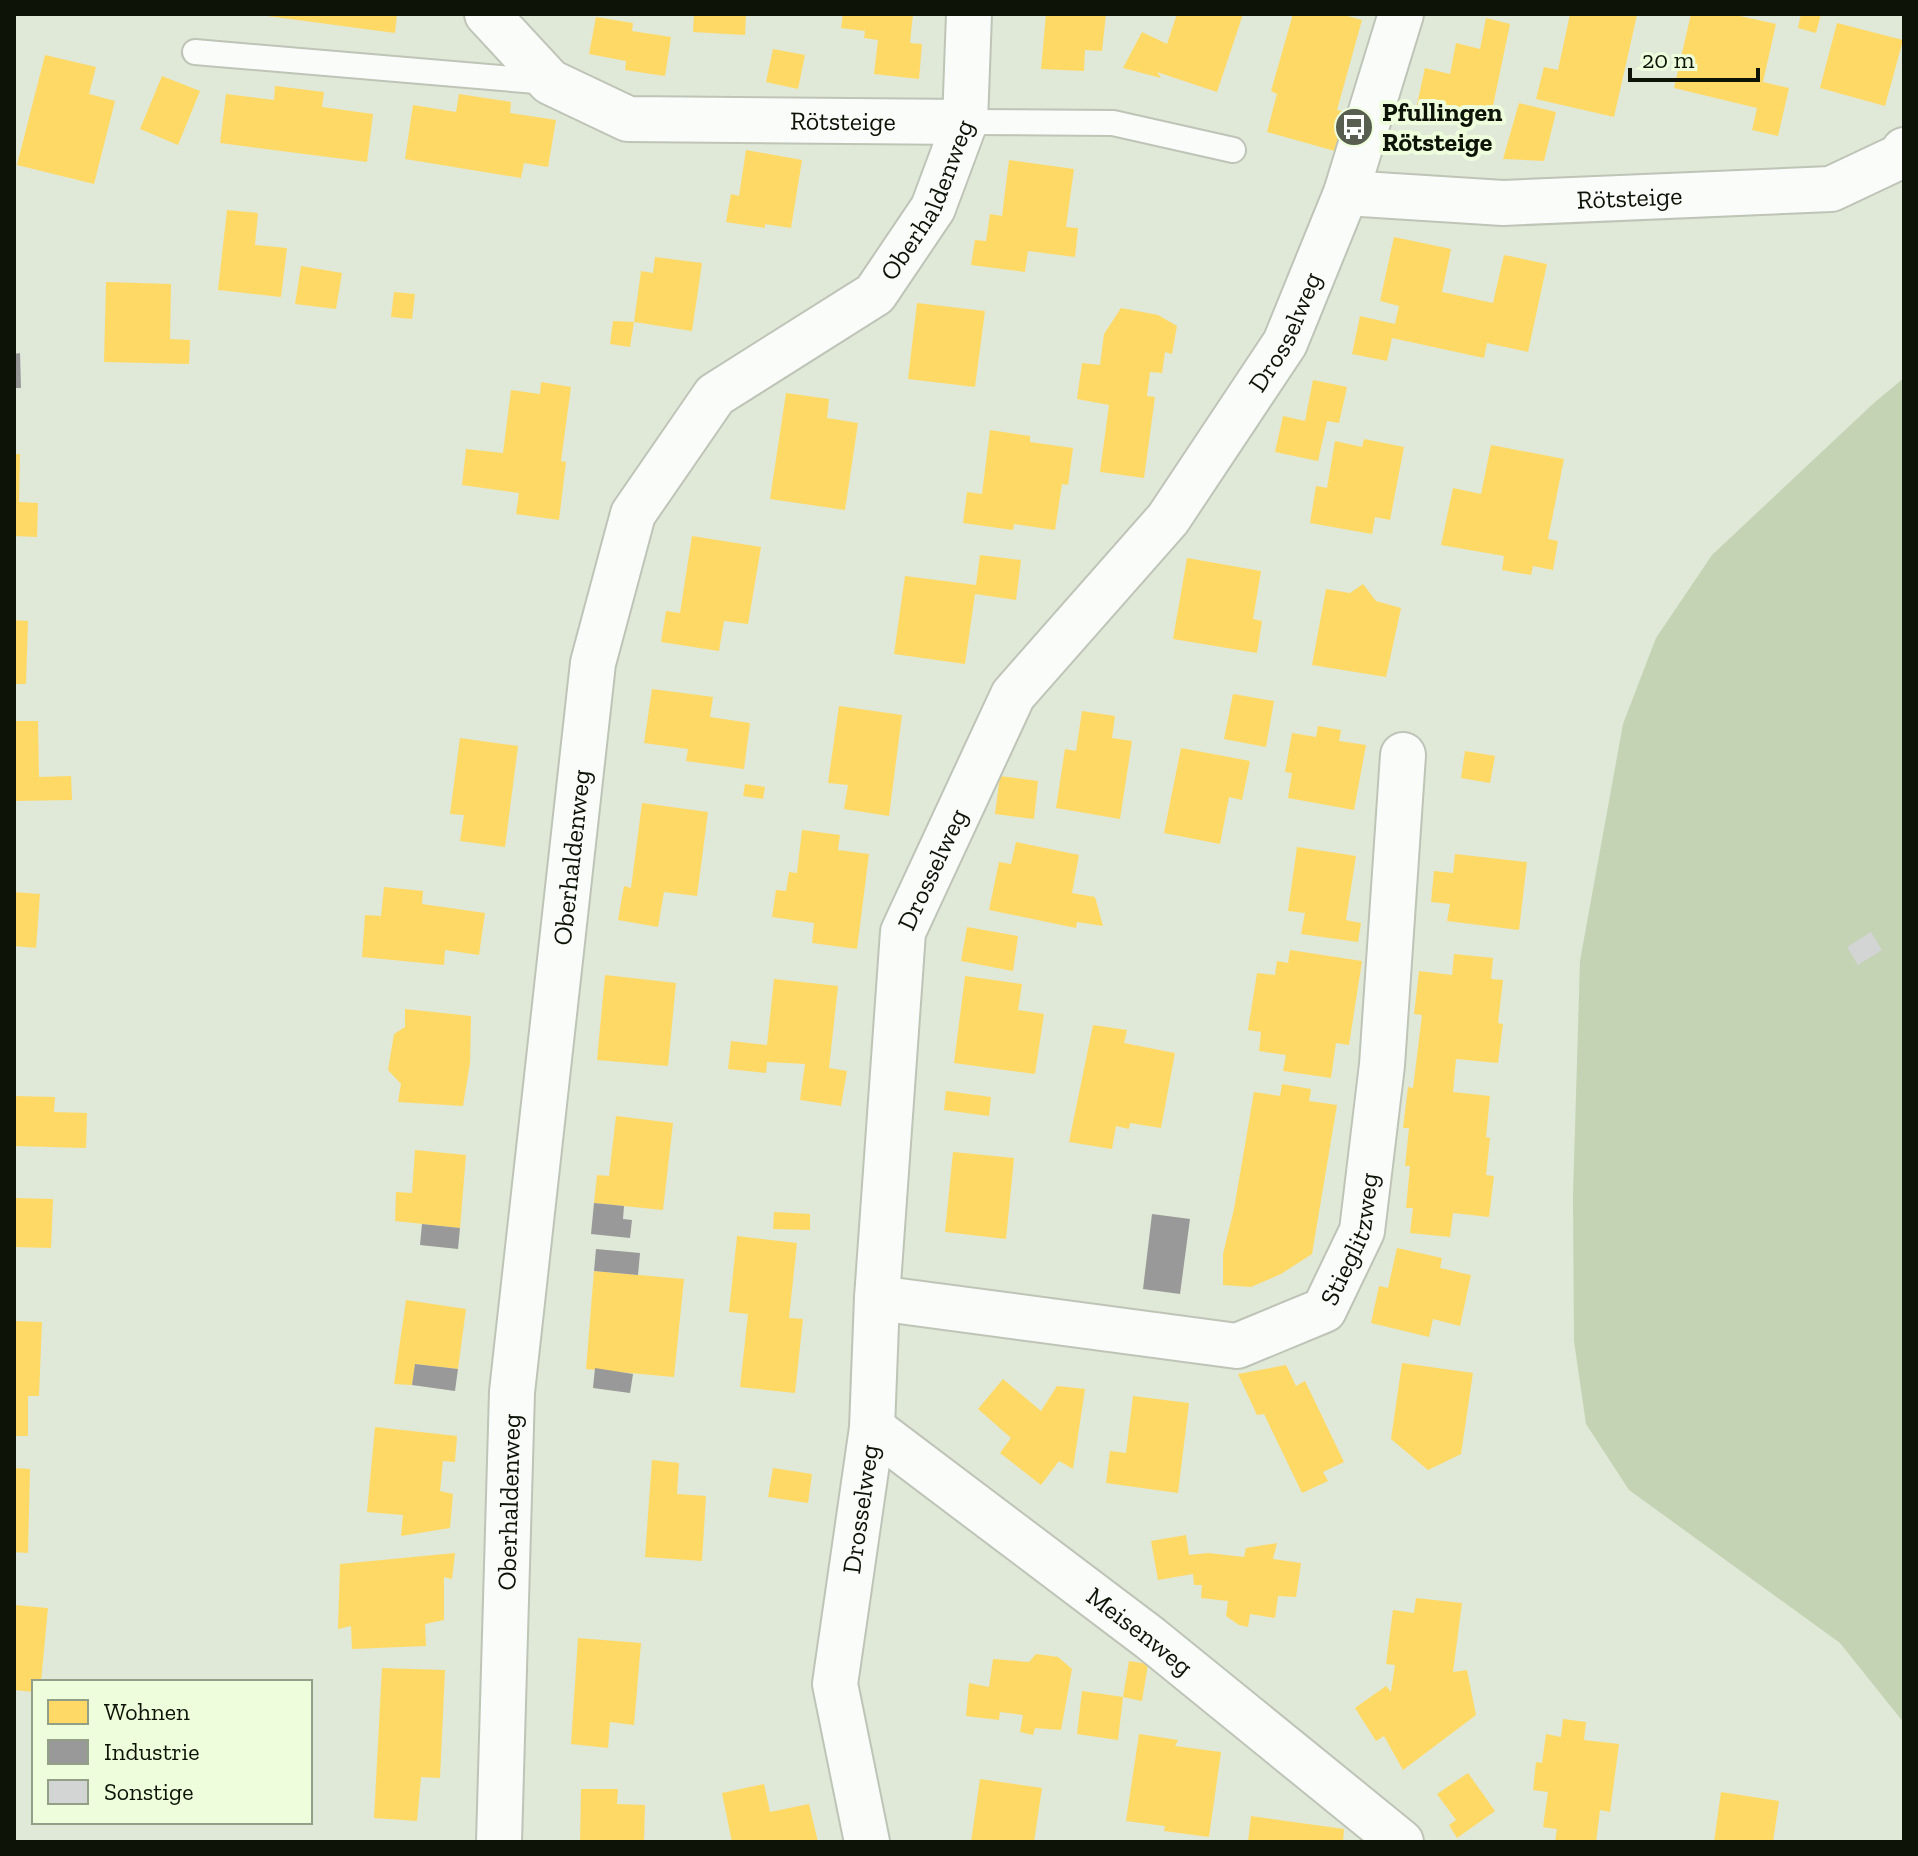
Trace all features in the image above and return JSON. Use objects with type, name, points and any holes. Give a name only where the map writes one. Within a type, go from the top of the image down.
[{"type":"street","name":"Rötsteige","points":[[487,14],[550,82],[628,119],[965,122]]},
{"type":"street","name":"Oberhaldenweg","points":[[499,1842],[512,1392],[593,663],[633,514],[715,395],[875,294],[933,208],[965,122],[969,14]]},
{"type":"street","name":"Drosselweg","points":[[867,1842],[835,1684],[872,1428],[877,1298],[903,932],[1013,695],[1168,519],[1285,343],[1346,193],[1401,14]]},
{"type":"street","name":"Rötsteige","points":[[1346,193],[1503,203],[1831,189],[1901,156],[1904,150]]},
{"type":"street","name":"Stieglitzweg","points":[[877,1298],[1237,1346],[1324,1310],[1362,1231],[1382,1065],[1403,755]]},
{"type":"street","name":"Meisenweg","points":[[872,1428],[1150,1638],[1401,1842]]},
{"type":"lane","points":[[195,52],[550,82]]},
{"type":"lane","name":"Rötsteige","points":[[965,122],[1113,123],[1233,150]]},
{"type":"green space","points":[[1904,378],[1904,1723],[1840,1643],[1629,1490],[1586,1424],[1574,1341],[1573,1195],[1580,961],[1623,724],[1656,638],[1712,555]]},
{"type":"building: Wohnen","points":[[252,14],[397,14],[395,33]]},
{"type":"building: Wohnen","points":[[694,14],[746,14],[745,35],[693,32]]},
{"type":"building: Wohnen","points":[[843,14],[913,14],[910,43],[922,44],[919,79],[874,74],[878,40],[864,38],[865,31],[841,28]]},
{"type":"building: Wohnen","points":[[1046,14],[1106,14],[1102,51],[1085,50],[1084,71],[1041,69]]},
{"type":"building: Wohnen","points":[[1177,14],[1243,14],[1217,92],[1157,72],[1161,78],[1123,68],[1142,32],[1167,44]]},
{"type":"building: Wohnen","points":[[1293,14],[1340,14],[1362,20],[1337,110],[1353,114],[1342,153],[1267,132],[1277,94],[1271,91]]},
{"type":"building: Wohnen","points":[[1570,14],[1637,15],[1614,117],[1536,99],[1544,67],[1558,70]]},
{"type":"building: Wohnen","points":[[1691,14],[1731,14],[1776,24],[1763,82],[1789,88],[1778,136],[1752,130],[1757,108],[1674,88]]},
{"type":"building: Wohnen","points":[[1801,14],[1821,14],[1816,33],[1798,28]]},
{"type":"building: Wohnen","points":[[596,17],[633,23],[632,31],[671,37],[665,76],[625,70],[626,61],[589,54]]},
{"type":"building: Wohnen","points":[[1486,18],[1510,24],[1489,125],[1416,109],[1425,68],[1450,74],[1456,43],[1480,49]]},
{"type":"building: Wohnen","points":[[1837,23],[1903,40],[1885,106],[1820,88]]},
{"type":"building: Wohnen","points":[[773,49],[805,55],[798,89],[766,82]]},
{"type":"building: Wohnen","points":[[45,55],[96,67],[89,94],[115,101],[94,184],[17,165]]},
{"type":"building: Wohnen","points":[[162,76],[200,91],[178,145],[140,129]]},
{"type":"building: Wohnen","points":[[275,86],[324,92],[322,107],[373,114],[367,162],[220,143],[226,94],[274,100]]},
{"type":"building: Wohnen","points":[[459,94],[511,102],[510,113],[556,120],[548,167],[524,163],[521,178],[405,159],[413,105],[456,112]]},
{"type":"building: Wohnen","points":[[1519,103],[1556,112],[1544,161],[1503,159]]},
{"type":"building: Wohnen","points":[[746,150],[802,160],[791,228],[726,222],[731,194],[739,196]]},
{"type":"building: Wohnen","points":[[1009,160],[1074,169],[1066,227],[1078,228],[1075,257],[1028,251],[1025,272],[971,265],[975,240],[986,241],[990,214],[1002,216]]},
{"type":"building: Wohnen","points":[[227,210],[258,213],[255,245],[287,248],[281,297],[218,290]]},
{"type":"building: Wohnen","points":[[1394,237],[1451,249],[1442,292],[1493,303],[1504,255],[1547,264],[1528,352],[1487,343],[1484,358],[1392,338],[1387,361],[1352,354],[1360,316],[1395,324],[1399,306],[1380,301]]},
{"type":"building: Wohnen","points":[[655,257],[702,263],[692,331],[634,322],[641,271],[653,273]]},
{"type":"building: Wohnen","points":[[301,266],[342,273],[336,309],[295,304]]},
{"type":"building: Wohnen","points":[[106,282],[171,284],[170,339],[190,340],[189,364],[104,362]]},
{"type":"building: Wohnen","points":[[394,292],[415,294],[412,319],[391,317]]},
{"type":"building: Wohnen","points":[[917,303],[985,311],[975,387],[908,379]]},
{"type":"building: Wohnen","points":[[1121,308],[1158,315],[1177,326],[1172,354],[1165,352],[1162,373],[1150,372],[1147,396],[1155,397],[1144,478],[1100,472],[1109,405],[1077,399],[1082,363],[1100,365],[1104,334]]},
{"type":"building: Wohnen","points":[[613,321],[634,322],[630,347],[610,344]]},
{"type":"building: Wohnen","points":[[1313,380],[1347,387],[1339,423],[1327,421],[1318,461],[1275,452],[1283,416],[1305,421]]},
{"type":"building: Wohnen","points":[[541,382],[571,387],[561,461],[566,462],[559,520],[516,514],[519,493],[462,485],[466,449],[503,453],[511,390],[540,394]]},
{"type":"building: Wohnen","points":[[786,393],[829,399],[827,418],[858,423],[845,510],[770,499]]},
{"type":"building: Wohnen","points":[[990,430],[1030,436],[1030,442],[1073,448],[1068,485],[1062,484],[1055,530],[1014,524],[1013,530],[963,523],[967,492],[982,494]]},
{"type":"building: Wohnen","points":[[1364,439],[1404,447],[1390,520],[1375,517],[1372,534],[1310,523],[1316,486],[1327,488],[1335,441],[1362,447]]},
{"type":"building: Wohnen","points":[[1491,445],[1564,459],[1548,539],[1558,541],[1553,570],[1533,566],[1531,575],[1502,570],[1504,556],[1441,545],[1453,488],[1481,494]]},
{"type":"building: Wohnen","points":[[14,454],[20,454],[19,502],[38,503],[37,537],[14,536]]},
{"type":"building: Wohnen","points":[[692,536],[761,547],[748,624],[724,621],[719,651],[661,642],[666,611],[680,613]]},
{"type":"building: Wohnen","points":[[980,555],[1021,560],[1016,600],[975,594],[965,664],[894,654],[905,576],[976,585]]},
{"type":"building: Wohnen","points":[[1187,558],[1261,571],[1253,619],[1262,621],[1257,653],[1173,639]]},
{"type":"building: Wohnen","points":[[1363,584],[1376,601],[1401,608],[1386,677],[1312,665],[1326,589],[1350,593]]},
{"type":"building: Wohnen","points":[[14,620],[28,621],[26,684],[14,684]]},
{"type":"building: Wohnen","points":[[652,689],[713,697],[710,717],[750,723],[744,769],[686,761],[688,749],[644,743]]},
{"type":"building: Wohnen","points":[[1233,694],[1274,701],[1266,747],[1224,739]]},
{"type":"building: Wohnen","points":[[839,706],[902,715],[889,816],[844,809],[848,785],[828,783]]},
{"type":"building: Wohnen","points":[[1082,711],[1115,716],[1112,738],[1132,741],[1120,819],[1056,808],[1065,749],[1076,751]]},
{"type":"building: Wohnen","points":[[14,721],[38,721],[39,777],[71,776],[72,800],[14,801]]},
{"type":"building: Wohnen","points":[[1318,726],[1341,730],[1339,741],[1366,745],[1354,810],[1288,798],[1292,773],[1285,772],[1292,733],[1316,737]]},
{"type":"building: Wohnen","points":[[460,738],[518,746],[505,847],[460,841],[464,815],[450,814]]},
{"type":"building: Wohnen","points":[[1181,748],[1250,761],[1242,800],[1229,797],[1220,844],[1164,833]]},
{"type":"building: Wohnen","points":[[1465,751],[1495,756],[1490,783],[1461,778]]},
{"type":"building: Wohnen","points":[[1000,776],[1038,781],[1034,819],[995,814]]},
{"type":"building: Wohnen","points":[[745,784],[765,787],[763,799],[743,796]]},
{"type":"building: Wohnen","points":[[642,803],[708,812],[697,896],[664,892],[658,927],[618,920],[624,886],[631,888]]},
{"type":"building: Wohnen","points":[[802,830],[840,835],[838,850],[869,854],[857,949],[812,943],[814,923],[772,917],[776,890],[786,891],[789,872],[797,873]]},
{"type":"building: Wohnen","points":[[1016,842],[1079,855],[1072,893],[1095,897],[1103,926],[1077,922],[1076,928],[989,910],[999,862],[1011,864]]},
{"type":"building: Wohnen","points":[[1297,847],[1356,856],[1346,920],[1361,923],[1358,942],[1301,934],[1305,913],[1288,911]]},
{"type":"building: Wohnen","points":[[1455,854],[1527,862],[1519,930],[1447,921],[1450,904],[1431,902],[1434,871],[1453,873]]},
{"type":"building: Wohnen","points":[[384,887],[423,891],[422,904],[485,913],[479,955],[445,950],[444,965],[362,957],[365,915],[381,916]]},
{"type":"building: Wohnen","points":[[14,892],[40,894],[36,948],[14,946]]},
{"type":"building: Wohnen","points":[[967,927],[1018,936],[1013,971],[961,961]]},
{"type":"building: Wohnen","points":[[1290,950],[1362,961],[1349,1045],[1336,1043],[1331,1078],[1283,1071],[1286,1055],[1259,1051],[1261,1032],[1248,1030],[1257,973],[1275,975],[1277,961],[1288,963]]},
{"type":"building: Wohnen","points":[[1454,954],[1493,958],[1491,979],[1503,980],[1498,1023],[1503,1024],[1498,1063],[1456,1059],[1453,1092],[1490,1096],[1486,1175],[1494,1176],[1489,1217],[1453,1213],[1450,1237],[1410,1233],[1413,1208],[1406,1208],[1410,1166],[1405,1166],[1409,1128],[1403,1128],[1408,1087],[1413,1088],[1422,1015],[1414,1014],[1419,971],[1452,975]]},
{"type":"building: Wohnen","points":[[605,975],[676,983],[668,1066],[597,1060]]},
{"type":"building: Wohnen","points":[[965,976],[1022,984],[1018,1010],[1044,1014],[1035,1074],[954,1063]]},
{"type":"building: Wohnen","points":[[774,979],[838,986],[829,1068],[847,1071],[841,1106],[800,1100],[805,1064],[767,1062],[766,1073],[728,1069],[731,1041],[767,1045]]},
{"type":"building: Wohnen","points":[[405,1009],[471,1016],[470,1063],[463,1106],[398,1102],[401,1084],[388,1070],[394,1034],[405,1027]]},
{"type":"building: Wohnen","points":[[1093,1025],[1127,1030],[1124,1043],[1175,1053],[1161,1128],[1130,1123],[1129,1129],[1116,1126],[1112,1149],[1069,1142]]},
{"type":"building: Wohnen","points":[[1282,1084],[1311,1089],[1309,1101],[1337,1105],[1312,1254],[1281,1274],[1251,1287],[1223,1285],[1223,1254],[1254,1092],[1280,1096]]},
{"type":"building: Wohnen","points":[[946,1091],[991,1097],[989,1116],[944,1110]]},
{"type":"building: Wohnen","points":[[14,1096],[55,1097],[54,1112],[87,1113],[86,1148],[14,1146]]},
{"type":"building: Wohnen","points":[[616,1116],[673,1123],[663,1210],[594,1203],[597,1175],[609,1176]]},
{"type":"building: Wohnen","points":[[415,1150],[466,1155],[460,1228],[395,1221],[396,1192],[412,1193]]},
{"type":"building: Wohnen","points":[[953,1152],[1014,1158],[1006,1239],[945,1232]]},
{"type":"building: Wohnen","points":[[14,1198],[53,1199],[51,1248],[14,1247]]},
{"type":"building: Wohnen","points":[[774,1212],[810,1214],[810,1230],[773,1229]]},
{"type":"building: Wohnen","points":[[737,1236],[797,1243],[789,1318],[803,1319],[795,1393],[740,1387],[748,1314],[729,1312]]},
{"type":"building: Wohnen","points":[[1397,1248],[1442,1258],[1440,1268],[1471,1275],[1460,1326],[1433,1319],[1429,1337],[1371,1323],[1379,1286],[1388,1288]]},
{"type":"building: Wohnen","points":[[594,1271],[684,1279],[674,1377],[586,1369]]},
{"type":"building: Wohnen","points":[[406,1300],[466,1309],[458,1369],[415,1364],[412,1385],[394,1384]]},
{"type":"building: Wohnen","points":[[14,1321],[42,1322],[39,1396],[28,1396],[28,1436],[14,1436]]},
{"type":"building: Wohnen","points":[[1402,1363],[1473,1373],[1461,1454],[1428,1470],[1391,1439]]},
{"type":"building: Wohnen","points":[[1286,1365],[1296,1386],[1305,1381],[1344,1462],[1323,1472],[1328,1481],[1302,1493],[1264,1414],[1257,1415],[1238,1374]]},
{"type":"building: Wohnen","points":[[1003,1379],[1041,1411],[1057,1386],[1085,1389],[1073,1469],[1059,1461],[1041,1485],[1000,1453],[1011,1438],[978,1409]]},
{"type":"building: Wohnen","points":[[1133,1396],[1189,1403],[1178,1493],[1106,1483],[1110,1451],[1126,1453]]},
{"type":"building: Wohnen","points":[[375,1427],[457,1436],[455,1462],[443,1461],[440,1491],[453,1494],[450,1528],[401,1536],[403,1515],[367,1512]]},
{"type":"building: Wohnen","points":[[652,1460],[679,1463],[677,1494],[706,1496],[702,1561],[645,1557]]},
{"type":"building: Wohnen","points":[[14,1468],[30,1469],[28,1553],[14,1552]]},
{"type":"building: Wohnen","points":[[773,1468],[812,1474],[808,1503],[768,1497]]},
{"type":"building: Wohnen","points":[[1186,1535],[1189,1555],[1208,1553],[1244,1557],[1246,1548],[1277,1543],[1273,1559],[1301,1563],[1296,1597],[1278,1596],[1275,1618],[1250,1614],[1248,1627],[1226,1616],[1228,1601],[1201,1598],[1202,1585],[1194,1585],[1193,1574],[1158,1580],[1151,1541]]},
{"type":"building: Wohnen","points":[[455,1553],[452,1579],[444,1577],[444,1620],[425,1624],[426,1646],[352,1649],[351,1626],[338,1629],[340,1564]]},
{"type":"building: Wohnen","points":[[1416,1598],[1462,1603],[1453,1672],[1467,1670],[1476,1715],[1403,1770],[1384,1736],[1376,1741],[1355,1708],[1386,1686],[1391,1692],[1395,1665],[1386,1664],[1393,1610],[1414,1613]]},
{"type":"building: Wohnen","points":[[14,1605],[48,1608],[41,1680],[32,1680],[32,1692],[14,1690]]},
{"type":"building: Wohnen","points":[[578,1638],[641,1643],[634,1725],[610,1722],[608,1748],[571,1744]]},
{"type":"building: Wohnen","points":[[1036,1654],[1058,1657],[1072,1669],[1061,1730],[1035,1728],[1033,1735],[1020,1732],[1023,1715],[1000,1712],[999,1720],[966,1716],[969,1683],[989,1687],[993,1659],[1029,1662]]},
{"type":"building: Wohnen","points":[[1129,1661],[1148,1664],[1142,1701],[1123,1697]]},
{"type":"building: Wohnen","points":[[382,1668],[445,1670],[440,1778],[421,1777],[417,1821],[374,1818]]},
{"type":"building: Wohnen","points":[[1082,1691],[1123,1697],[1118,1740],[1077,1734]]},
{"type":"building: Wohnen","points":[[1563,1719],[1586,1722],[1584,1740],[1619,1744],[1610,1812],[1600,1810],[1596,1842],[1555,1842],[1557,1829],[1543,1827],[1548,1792],[1533,1790],[1536,1762],[1542,1763],[1546,1734],[1561,1737]]},
{"type":"building: Wohnen","points":[[1139,1734],[1178,1740],[1175,1746],[1221,1752],[1209,1837],[1164,1831],[1165,1826],[1126,1821]]},
{"type":"building: Wohnen","points":[[1468,1773],[1495,1811],[1457,1838],[1449,1825],[1456,1820],[1437,1794]]},
{"type":"building: Wohnen","points":[[980,1779],[1042,1788],[1034,1842],[971,1842]]},
{"type":"building: Wohnen","points":[[764,1784],[770,1812],[809,1804],[818,1842],[732,1842],[722,1793]]},
{"type":"building: Wohnen","points":[[581,1789],[618,1789],[617,1804],[645,1805],[644,1842],[580,1842]]},
{"type":"building: Wohnen","points":[[1721,1792],[1779,1801],[1773,1842],[1714,1842]]},
{"type":"building: Wohnen","points":[[1251,1816],[1344,1829],[1343,1842],[1248,1842]]},
{"type":"building: Industrie","points":[[20,353],[21,388],[14,388],[14,354]]},
{"type":"building: Industrie","points":[[594,1203],[624,1206],[623,1219],[632,1220],[630,1238],[591,1234]]},
{"type":"building: Industrie","points":[[1152,1214],[1190,1219],[1180,1294],[1143,1289]]},
{"type":"building: Industrie","points":[[422,1224],[460,1228],[458,1249],[420,1245]]},
{"type":"building: Industrie","points":[[596,1249],[640,1253],[638,1275],[594,1271]]},
{"type":"building: Industrie","points":[[415,1364],[458,1369],[455,1391],[412,1385]]},
{"type":"building: Industrie","points":[[595,1368],[633,1374],[630,1393],[593,1388]]},
{"type":"building: Sonstige","points":[[1871,932],[1882,950],[1858,965],[1847,947]]},
{"type":"place","name":"Pfullingen Rötsteige","points":[[1354,127]]}]
